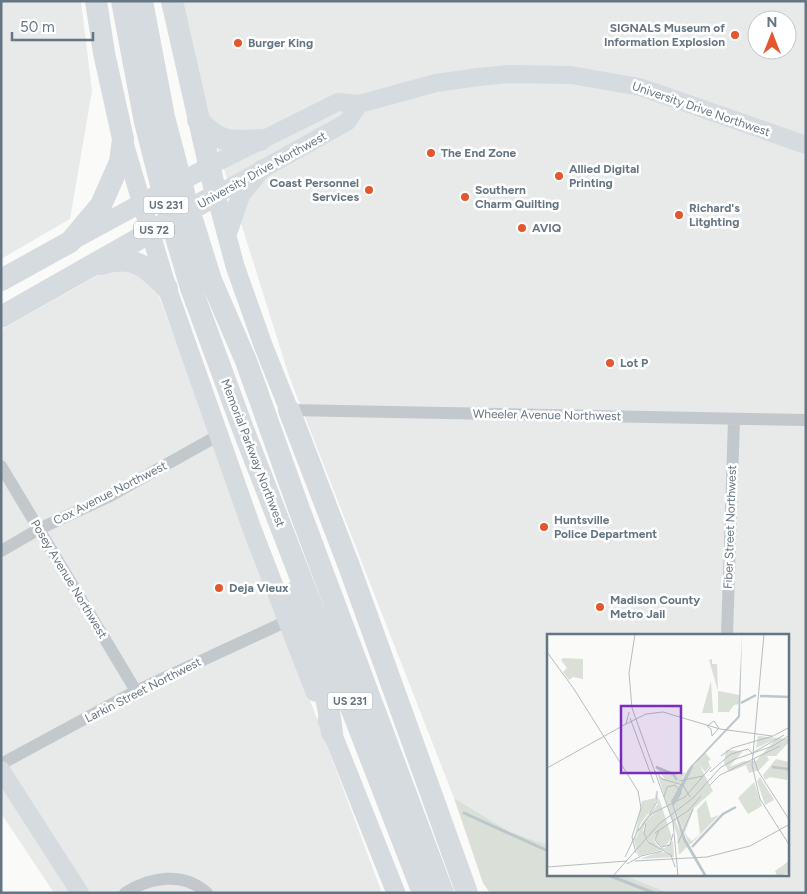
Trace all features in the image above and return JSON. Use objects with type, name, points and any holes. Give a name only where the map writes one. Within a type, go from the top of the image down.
[{"type":"highway","name":"US 72","points":[[70,242],[101,205],[120,162],[123,139],[104,53],[96,1]]},
{"type":"highway","name":"Memorial Parkway Northwest","points":[[122,1],[155,120],[185,197],[201,284],[275,511],[423,893]]},
{"type":"highway","name":"Memorial Parkway Northwest","points":[[142,1],[155,120]]},
{"type":"highway","points":[[172,1],[216,195]]},
{"type":"highway","points":[[123,139],[136,152],[145,156],[169,153],[179,149],[192,136],[198,120]]},
{"type":"highway","points":[[198,120],[212,135],[228,140],[260,140]]},
{"type":"highway","name":"University Drive Northwest","points":[[1,317],[216,195]]},
{"type":"highway","name":"University Drive Northwest","points":[[1,280],[70,242]]},
{"type":"highway","points":[[93,266],[120,260],[140,263],[167,288]]},
{"type":"highway","name":"Memorial Parkway Northwest","points":[[201,284],[246,361],[299,509],[443,893]]},
{"type":"highway","points":[[289,410],[455,856],[467,893]]},
{"type":"highway","points":[[299,509],[377,645]]},
{"type":"highway","points":[[275,511],[302,622],[330,707],[332,732]]},
{"type":"highway","points":[[455,856],[475,893]]},
{"type":"main road","name":"University Drive Northwest","points":[[70,242],[141,201],[338,102],[359,104],[403,90],[468,78],[510,74],[571,75],[640,87],[806,145]]},
{"type":"main road","name":"University Drive Northwest","points":[[216,195],[347,122],[359,104]]},
{"type":"main road","points":[[123,139],[167,288],[219,435],[287,620],[396,893]]},
{"type":"main road","points":[[226,236],[241,194],[262,169]]},
{"type":"main road","points":[[216,195],[234,266],[289,410]]},
{"type":"main road","points":[[167,288],[169,267],[178,259],[197,251],[216,251],[234,266]]},
{"type":"main road","points":[[1,770],[80,893]]},
{"type":"street","name":"Wheeler Avenue Northwest","points":[[289,410],[806,420]]},
{"type":"street","name":"Fiber Street Northwest","points":[[727,634],[734,419]]},
{"type":"street","name":"Cox Avenue Northwest","points":[[1,551],[39,529],[110,496],[219,435]]},
{"type":"street","name":"Posey Avenue Northwest","points":[[1,466],[136,691]]},
{"type":"street","name":"Larkin Street Northwest","points":[[1,764],[136,691],[287,620]]},
{"type":"street","points":[[125,893],[147,882],[169,878],[187,881],[207,893]]},
{"type":"shaded area","points":[[1,1],[81,1],[92,91],[70,219],[1,259]]},
{"type":"shaded area","points":[[181,1],[806,1],[806,893],[669,893],[626,876],[790,876],[790,634],[547,634],[547,845],[510,832],[454,798],[289,376],[203,102]]},
{"type":"shaded area","points":[[114,266],[142,271],[154,283],[382,893],[54,893],[1,813],[1,330]]},
{"type":"shaded area","points":[[454,798],[510,832],[547,845],[547,876],[626,876],[669,893],[490,893],[483,883]]},
{"type":"waterway","points":[[464,813],[547,851]]},
{"type":"waterway","points":[[611,876],[654,893]]},
{"type":"place","name":"SIGNALS Museum of Information Explosion","points":[[735,35]]},
{"type":"place","name":"Burger King","points":[[238,43]]},
{"type":"place","name":"The End Zone","points":[[431,153]]},
{"type":"place","name":"Allied Digital Printing","points":[[559,176]]},
{"type":"place","name":"Coast Personnel Services","points":[[369,190]]},
{"type":"place","name":"Southern Charm Quilting","points":[[465,197]]},
{"type":"place","name":"Richard's Litghting","points":[[679,215]]},
{"type":"place","name":"AVIQ","points":[[522,228]]},
{"type":"place","name":"Lot P","points":[[610,363]]},
{"type":"place","name":"Huntsville Police Department","points":[[544,527]]},
{"type":"place","name":"Deja Vieux","points":[[219,588]]},
{"type":"place","name":"Madison County Metro Jail","points":[[600,607]]}]
